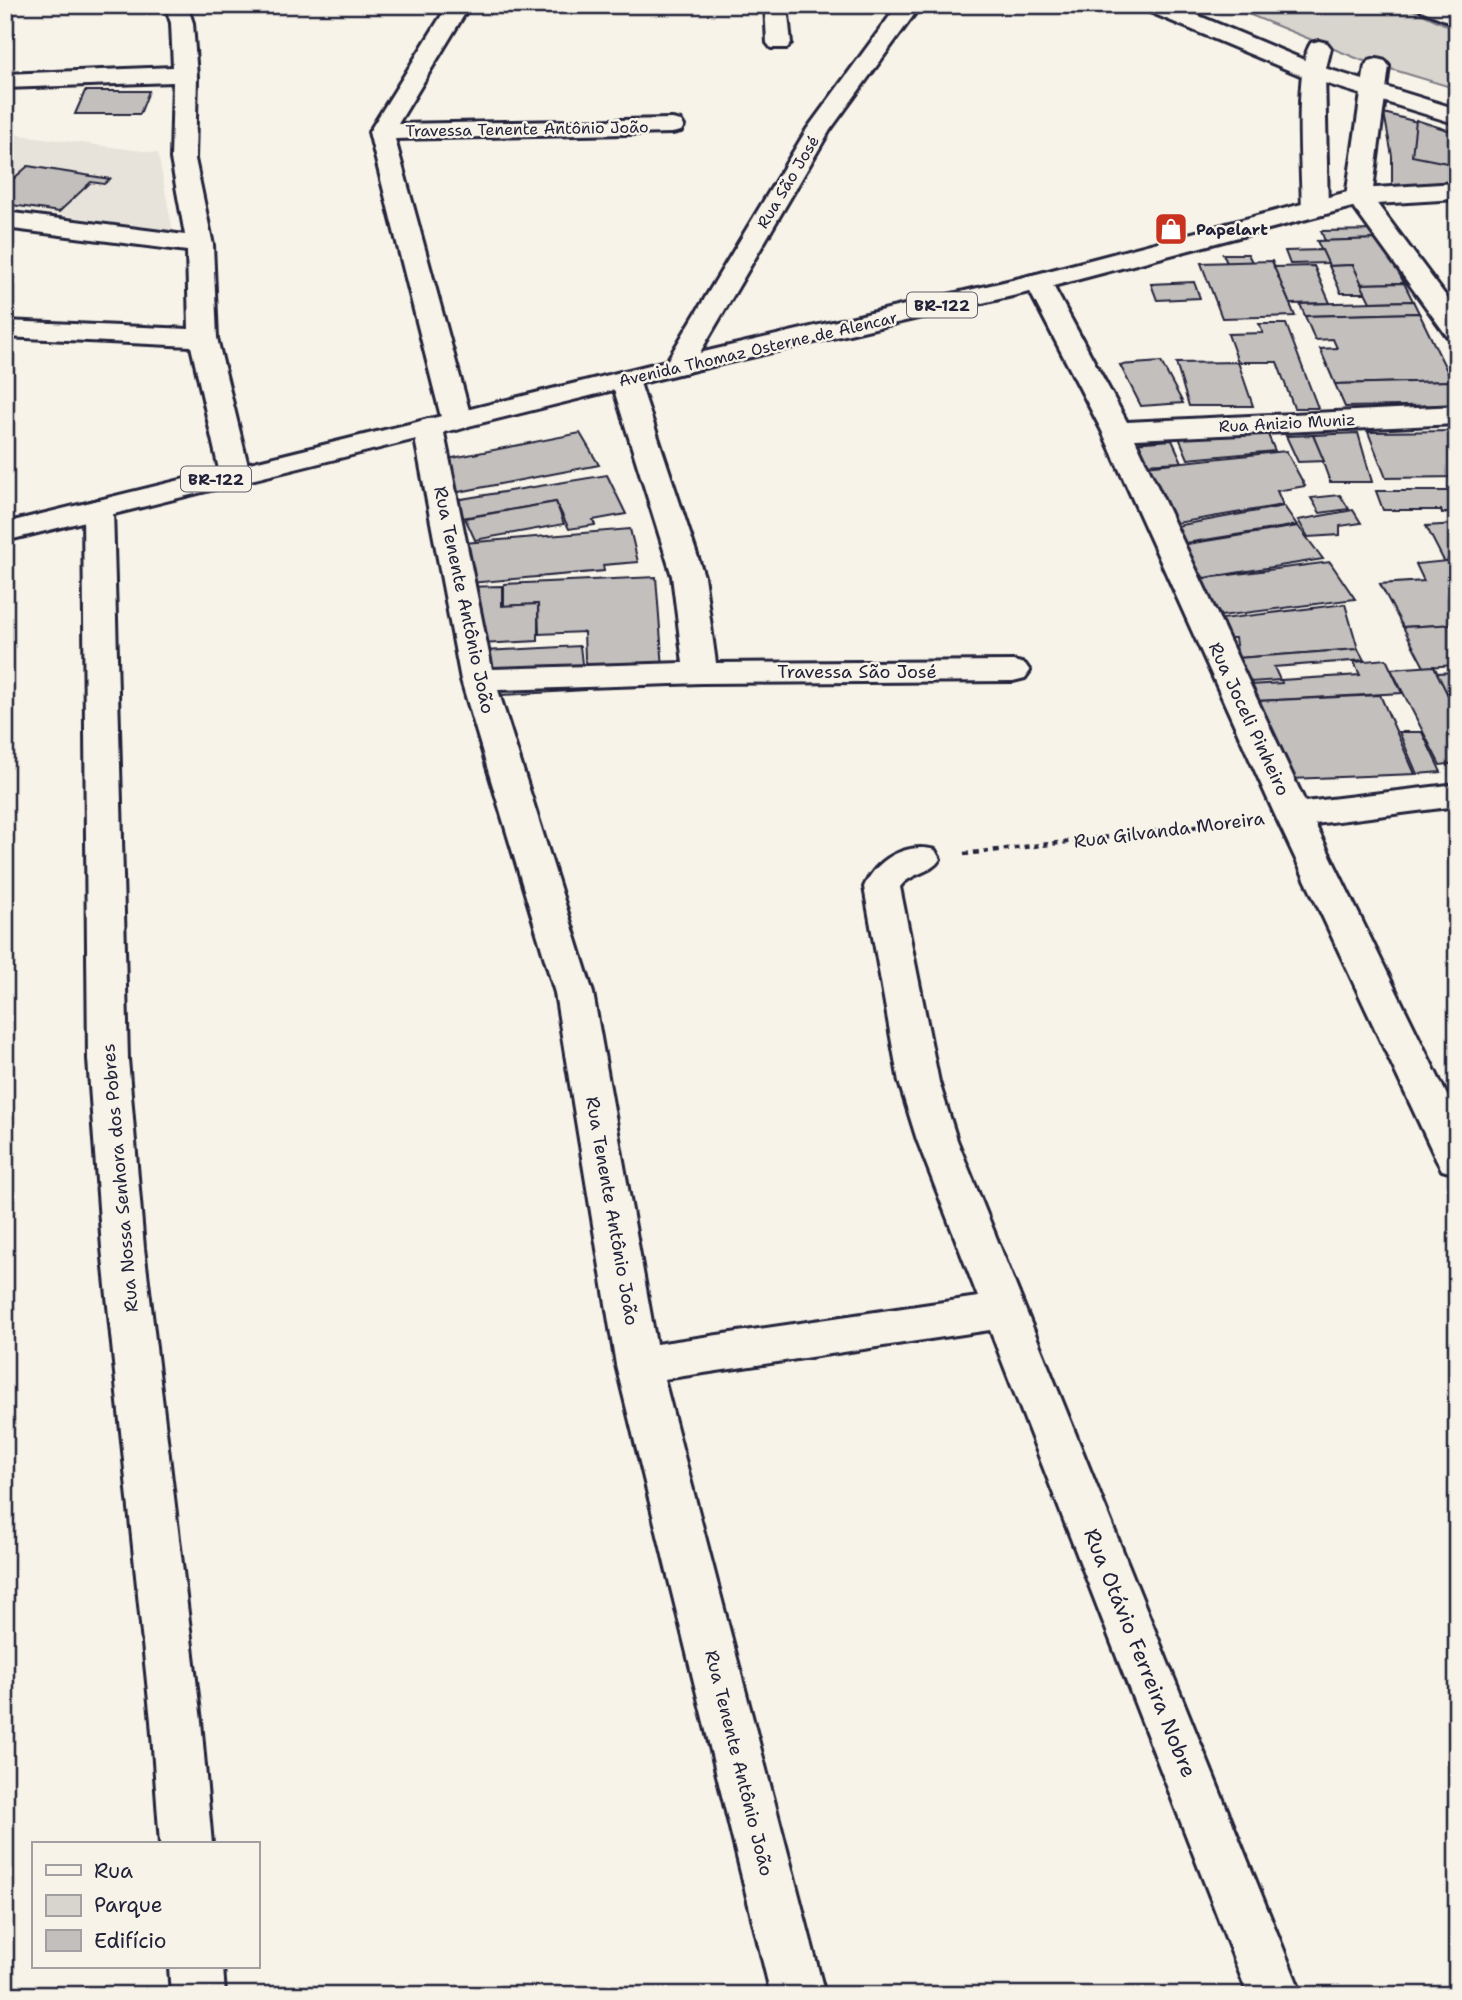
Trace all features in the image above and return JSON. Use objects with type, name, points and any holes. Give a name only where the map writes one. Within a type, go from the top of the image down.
[{"type":"main road","points":[[176,5],[182,23],[183,159],[200,245],[203,338],[235,474]]},
{"type":"main road","points":[[381,132],[458,5]]},
{"type":"main road","points":[[776,5],[779,43]]},
{"type":"main road","name":"Rua São José","points":[[678,366],[819,129],[910,5]]},
{"type":"main road","points":[[1153,5],[1313,72],[1457,117]]},
{"type":"main road","points":[[1294,37],[1319,48],[1404,75]]},
{"type":"main road","points":[[1315,210],[1313,72],[1319,48]]},
{"type":"main road","points":[[1358,60],[1374,92],[1359,197],[1457,330]]},
{"type":"main road","points":[[5,81],[184,74]]},
{"type":"main road","name":"Travessa Tenente Antônio João","points":[[381,132],[608,125],[672,127]]},
{"type":"main road","name":"Rua Tenente Antônio João","points":[[381,132],[443,425],[478,680],[574,993],[638,1365],[798,1995]]},
{"type":"main road","name":"Avenida Thomaz Osterne de Alencar","points":[[443,425],[678,366],[1038,282],[1359,197],[1457,191]]},
{"type":"main road","points":[[5,220],[200,245]]},
{"type":"main road","name":"Rua Joceli Pinheiro","points":[[1038,282],[1117,430],[1293,816],[1457,1159]]},
{"type":"main road","points":[[5,329],[203,338]]},
{"type":"main road","points":[[625,380],[688,576],[701,673]]},
{"type":"main road","name":"Rua Anizio Muniz","points":[[1117,430],[1457,415]]},
{"type":"main road","name":"BR-122","points":[[5,532],[443,425]]},
{"type":"main road","name":"Rua Nossa Senhora dos Pobres","points":[[98,509],[108,1059],[124,1248],[176,1721],[186,1842]]},
{"type":"main road","name":"Travessa São José","points":[[478,680],[701,673],[1013,671]]},
{"type":"main road","points":[[1293,816],[1457,795]]},
{"type":"main road","name":"Rua Otávio Ferreira Nobre","points":[[922,859],[898,867],[887,876],[882,887],[919,1082],[937,1140],[1275,1995]]},
{"type":"main road","points":[[638,1365],[1004,1311]]},
{"type":"main road","points":[[195,1968],[198,1995]]},
{"type":"path","name":"Rua Gilvanda Moreira","points":[[922,859],[1293,816]]},
{"type":"shaded area","points":[[5,133],[158,153],[173,232],[5,206]]},
{"type":"green space","points":[[1226,5],[1403,5],[1457,30],[1457,89],[1361,60]]},
{"type":"building","points":[[85,91],[149,91],[140,114],[75,114]]},
{"type":"building","points":[[1384,113],[1457,133],[1457,186],[1392,188],[1392,156]]},
{"type":"building","points":[[1416,120],[1457,133],[1457,165],[1412,156]]},
{"type":"building","points":[[28,166],[110,179],[104,184],[91,182],[59,212],[5,204],[5,186]]},
{"type":"building","points":[[1378,230],[1382,239],[1325,241],[1321,231]]},
{"type":"building","points":[[1382,239],[1404,283],[1361,284],[1353,265],[1329,266],[1317,241]]},
{"type":"building","points":[[1322,250],[1328,263],[1290,264],[1285,251]]},
{"type":"building","points":[[1223,254],[1248,254],[1252,262],[1227,263]]},
{"type":"building","points":[[1272,261],[1295,316],[1222,318],[1201,263]]},
{"type":"building","points":[[1353,265],[1366,293],[1341,293],[1329,266]]},
{"type":"building","points":[[1314,266],[1330,303],[1290,304],[1274,267]]},
{"type":"building","points":[[1194,282],[1200,298],[1157,300],[1151,284]]},
{"type":"building","points":[[1404,283],[1413,301],[1370,302],[1361,284]]},
{"type":"building","points":[[1413,301],[1419,313],[1305,316],[1300,304]]},
{"type":"building","points":[[1419,313],[1452,381],[1335,384],[1320,349],[1337,348],[1333,339],[1315,340],[1305,316]]},
{"type":"building","points":[[1259,324],[1286,324],[1318,408],[1294,408],[1277,362],[1238,362],[1228,334],[1263,333]]},
{"type":"building","points":[[1161,362],[1183,403],[1141,406],[1120,365]]},
{"type":"building","points":[[1238,362],[1253,406],[1189,406],[1176,363]]},
{"type":"building","points":[[1452,381],[1457,391],[1457,405],[1345,407],[1335,384]]},
{"type":"building","points":[[1266,430],[1275,451],[1188,459],[1178,435]]},
{"type":"building","points":[[1457,431],[1457,477],[1386,478],[1368,432]]},
{"type":"building","points":[[580,433],[599,465],[443,495],[427,463]]},
{"type":"building","points":[[1358,433],[1372,482],[1330,482],[1313,435]]},
{"type":"building","points":[[1313,435],[1324,461],[1298,462],[1286,436]]},
{"type":"building","points":[[1172,440],[1182,462],[1142,464],[1132,443]]},
{"type":"building","points":[[1286,451],[1305,486],[1277,491],[1283,505],[1171,524],[1145,466]]},
{"type":"building","points":[[607,475],[626,514],[593,520],[595,525],[569,529],[556,502],[462,518],[455,500]]},
{"type":"building","points":[[1376,491],[1457,491],[1457,513],[1442,513],[1441,510],[1383,510]]},
{"type":"building","points":[[1340,495],[1349,509],[1320,513],[1311,498]]},
{"type":"building","points":[[556,502],[564,524],[475,540],[465,518]]},
{"type":"building","points":[[1284,506],[1297,525],[1180,544],[1171,527]]},
{"type":"building","points":[[1353,510],[1361,523],[1340,526],[1340,535],[1308,537],[1298,520]]},
{"type":"building","points":[[1457,524],[1457,560],[1444,561],[1426,526]]},
{"type":"building","points":[[1298,526],[1323,559],[1204,578],[1181,545]]},
{"type":"building","points":[[630,529],[638,562],[603,565],[604,571],[470,583],[464,543]]},
{"type":"building","points":[[1457,560],[1457,624],[1403,627],[1380,584],[1424,581],[1416,564]]},
{"type":"building","points":[[1330,562],[1355,599],[1221,616],[1198,579]]},
{"type":"building","points":[[656,577],[664,681],[586,685],[584,632],[539,634],[538,604],[504,606],[504,584]]},
{"type":"building","points":[[502,586],[502,606],[538,604],[538,641],[481,644],[463,587]]},
{"type":"building","points":[[1345,604],[1358,649],[1238,658],[1235,638],[1229,638],[1222,619]]},
{"type":"building","points":[[1457,624],[1457,665],[1424,667],[1403,627]]},
{"type":"building","points":[[580,646],[585,690],[487,696],[484,651]]},
{"type":"building","points":[[1358,649],[1364,660],[1274,667],[1280,680],[1250,682],[1238,658]]},
{"type":"building","points":[[1386,659],[1402,693],[1257,701],[1250,685],[1282,683],[1281,680],[1360,675],[1354,662]]},
{"type":"building","points":[[1434,666],[1457,713],[1457,763],[1440,765],[1391,669]]},
{"type":"building","points":[[1457,672],[1457,713],[1437,673]]},
{"type":"building","points":[[1380,695],[1415,774],[1290,779],[1257,701]]},
{"type":"building","points":[[1399,732],[1422,732],[1441,772],[1417,774]]},
{"type":"place","name":"Papelart","points":[[1171,229]]}]
